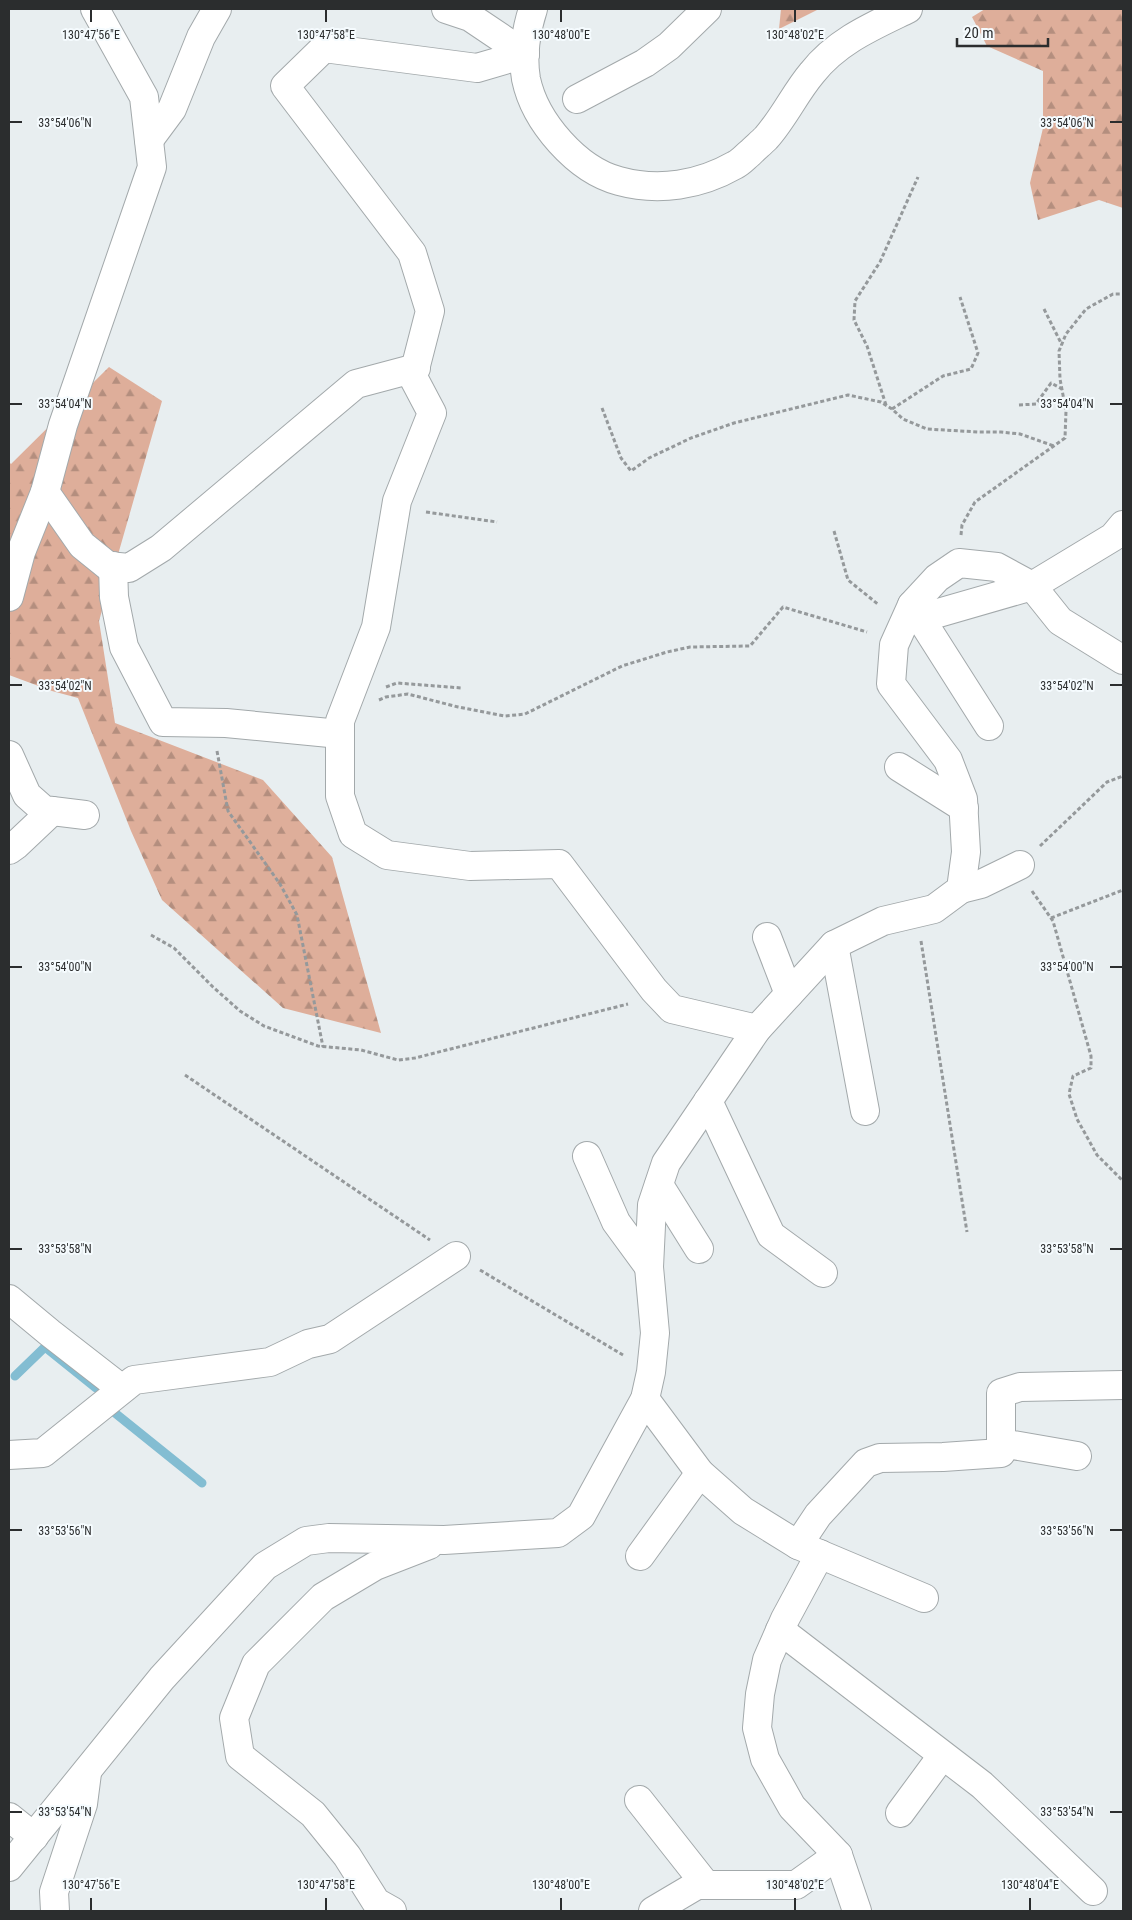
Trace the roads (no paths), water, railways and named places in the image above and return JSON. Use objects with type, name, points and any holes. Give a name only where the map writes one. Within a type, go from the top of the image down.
[{"type":"street","points":[[9,597],[21,552],[45,492],[63,425],[152,167],[144,97],[95,9]]},
{"type":"street","points":[[149,140],[172,110],[201,36],[217,9]]},
{"type":"street","points":[[446,9],[470,17],[525,54]]},
{"type":"street","points":[[533,9],[528,24],[525,54],[526,79],[534,101],[546,124],[562,146],[586,165],[618,181],[648,186],[678,186],[708,179],[738,164],[766,137],[812,72],[839,45],[868,27],[908,9]]},
{"type":"street","points":[[577,99],[645,63],[669,46],[707,9]]},
{"type":"street","points":[[525,54],[477,68],[324,48],[285,86],[412,253],[430,311],[414,377],[432,413],[397,501],[376,628],[360,701],[340,721],[340,796],[353,834],[387,855],[470,866],[559,864],[672,1009],[757,1029]]},
{"type":"street","points":[[45,492],[82,545],[108,566],[130,568],[161,548],[356,384],[416,368]]},
{"type":"street","points":[[908,622],[1032,586],[1113,537],[1123,525]]},
{"type":"street","points":[[961,889],[966,852],[963,799],[948,760],[891,684],[894,645],[937,578],[959,563],[997,567],[1032,586],[1060,621],[1123,660]]},
{"type":"street","points":[[114,566],[114,597],[124,647],[163,722],[226,723],[340,734]]},
{"type":"street","points":[[908,622],[989,726]]},
{"type":"street","points":[[9,755],[27,795],[44,810],[85,816]]},
{"type":"street","points":[[899,767],[964,808]]},
{"type":"street","points":[[9,850],[52,811]]},
{"type":"street","points":[[9,1867],[162,1678],[265,1566],[306,1541],[329,1538],[444,1540],[558,1533],[581,1516],[645,1399],[651,1372],[655,1334],[649,1266],[652,1205],[666,1163],[757,1029],[834,945],[884,921],[934,909],[961,889],[981,884],[1020,865]]},
{"type":"street","points":[[767,937],[789,994]]},
{"type":"street","points":[[834,945],[865,1111]]},
{"type":"street","points":[[708,1101],[771,1235],[823,1273]]},
{"type":"street","points":[[587,1156],[616,1222],[649,1266]]},
{"type":"street","points":[[659,1185],[699,1249]]},
{"type":"street","points":[[9,1455],[43,1453],[134,1380],[270,1362],[308,1344],[330,1339],[465,1261]]},
{"type":"street","points":[[9,1299],[50,1334],[122,1389]]},
{"type":"street","points":[[857,1911],[838,1856],[792,1807],[765,1759],[757,1728],[760,1694],[767,1660],[809,1550],[818,1515],[866,1463],[880,1458],[944,1457],[1000,1452],[1000,1393],[1020,1387],[1123,1385]]},
{"type":"street","points":[[645,1399],[700,1473],[743,1511],[809,1550],[924,1598]]},
{"type":"street","points":[[1000,1443],[1077,1456]]},
{"type":"street","points":[[640,1556],[700,1473]]},
{"type":"street","points":[[392,1911],[376,1902],[347,1856],[313,1814],[240,1756],[234,1718],[256,1664],[323,1597],[375,1566],[444,1540]]},
{"type":"street","points":[[780,1630],[942,1756],[982,1784],[1093,1891]]},
{"type":"street","points":[[900,1813],[942,1756]]},
{"type":"street","points":[[55,1911],[54,1892],[83,1804],[87,1770]]},
{"type":"street","points":[[639,1800],[706,1885]]},
{"type":"street","points":[[9,1817],[34,1837]]},
{"type":"street","points":[[653,1911],[698,1885],[796,1885],[838,1856]]},
{"type":"waterway","points":[[15,1376],[45,1347],[96,1388]]},
{"type":"waterway","points":[[115,1413],[202,1483]]}]
